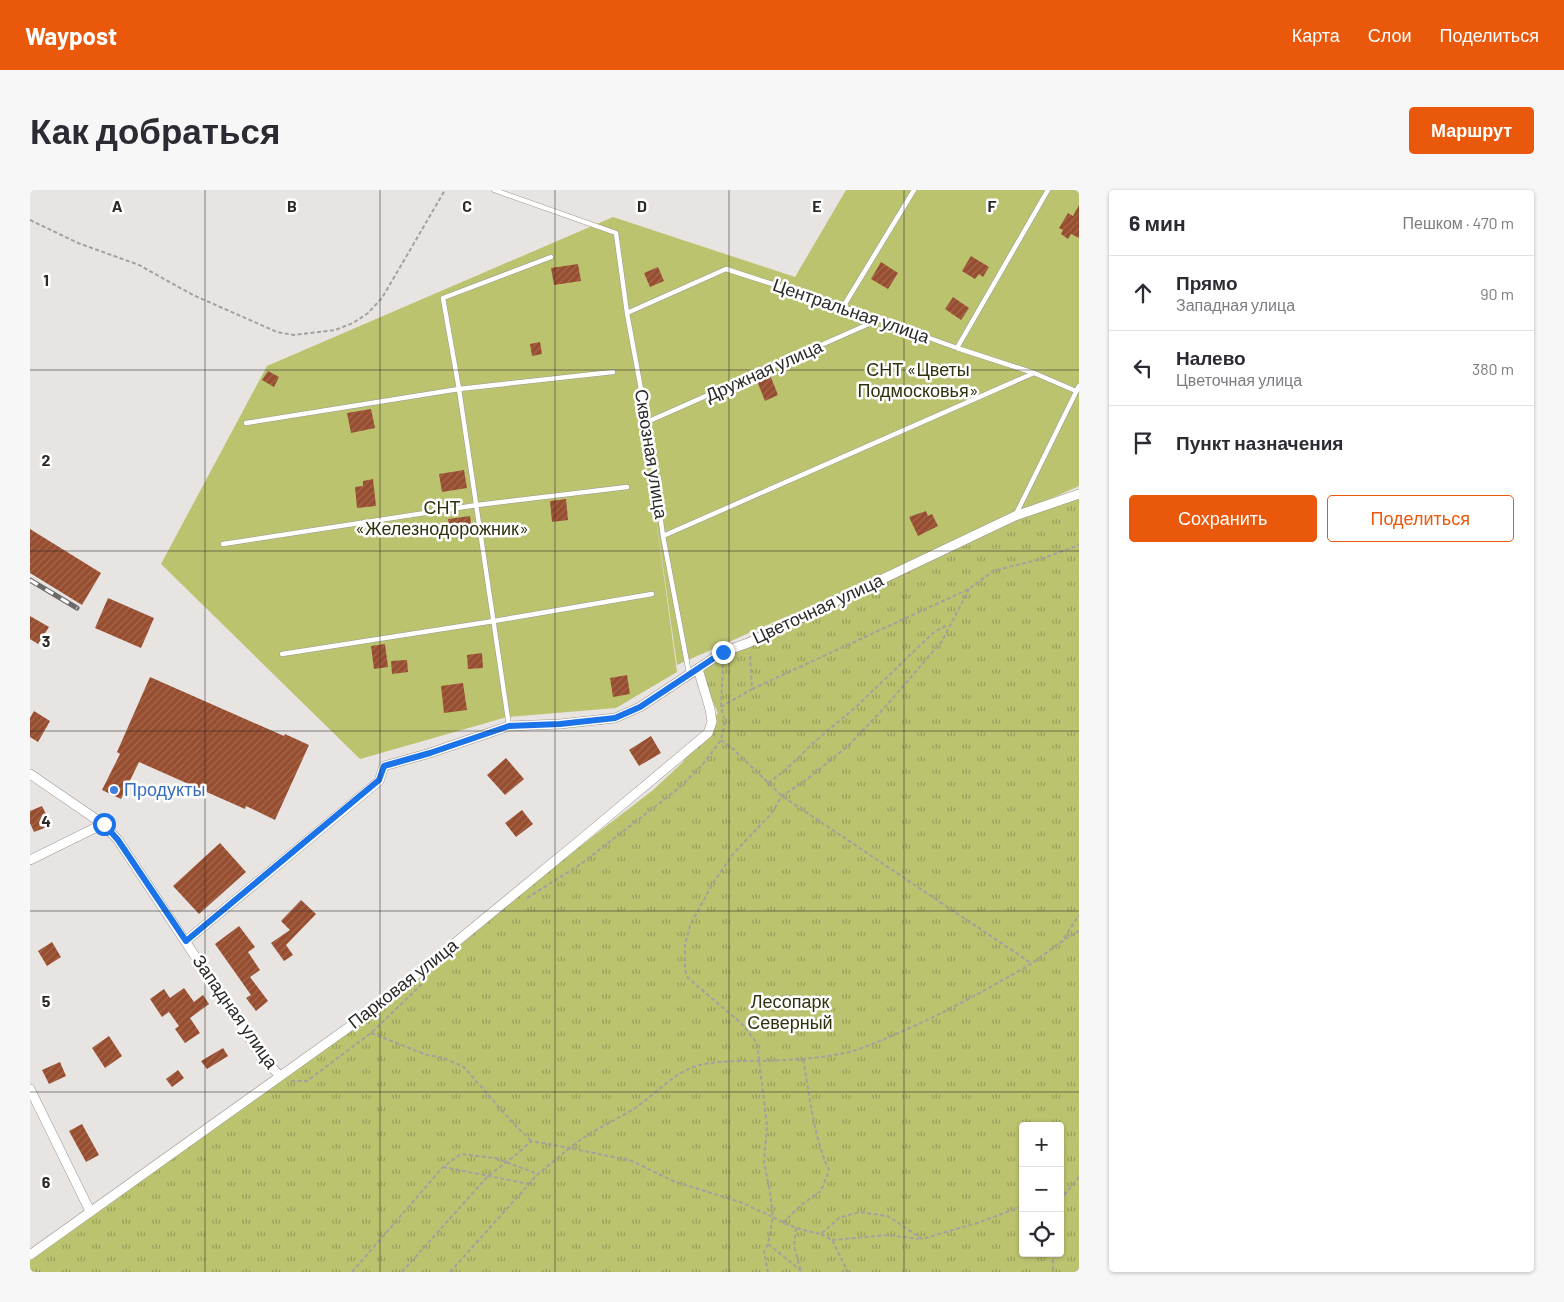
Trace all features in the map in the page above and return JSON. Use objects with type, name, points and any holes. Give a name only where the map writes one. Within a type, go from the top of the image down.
[{"type":"street","name":"Цветочная улица","points":[[186,941],[379,780],[384,766],[430,753],[509,726],[560,724],[615,718],[640,707],[723,652],[748,643],[1016,516],[1079,494]]},
{"type":"street","name":"Парковая улица","points":[[30,1255],[377,1007],[708,733],[712,722],[698,669]]},
{"type":"street","name":"Западная улица","points":[[30,774],[104,824],[118,840],[262,1057],[280,1076]]},
{"type":"street","points":[[30,860],[104,824]]},
{"type":"street","points":[[30,1089],[90,1211]]},
{"type":"lane","name":"Сквозная улица","points":[[494,190],[616,233],[627,313],[647,422],[663,536],[690,674]]},
{"type":"lane","points":[[843,307],[914,190]]},
{"type":"lane","points":[[957,348],[1048,190]]},
{"type":"lane","points":[[509,726],[460,389],[443,298],[551,258]]},
{"type":"lane","name":"Центральная улица","points":[[627,313],[726,269],[843,307],[1078,389]]},
{"type":"lane","name":"Дружная улица","points":[[647,422],[880,320]]},
{"type":"lane","points":[[246,423],[460,389],[613,372]]},
{"type":"lane","points":[[663,536],[1034,373]]},
{"type":"lane","points":[[1016,516],[1078,389]]},
{"type":"lane","points":[[223,544],[477,505],[627,487]]},
{"type":"lane","points":[[282,654],[652,594]]},
{"type":"path","points":[[30,220],[78,243],[139,265],[193,295],[277,332],[309,335],[335,330],[353,323],[368,313],[382,298],[445,190]]},
{"type":"path","points":[[722,707],[752,689],[969,589],[993,571],[1041,559],[1079,545]]},
{"type":"path","points":[[768,1272],[764,1252],[768,1244],[772,1217],[770,1192],[764,1162],[767,1126],[757,1044],[741,1023],[688,978],[685,970],[685,944],[691,923],[713,883],[732,854],[771,814],[782,796],[806,780],[848,746],[886,706],[942,640],[969,589]]},
{"type":"path","points":[[768,783],[857,706],[934,632],[950,625]]},
{"type":"path","points":[[748,643],[752,689]]},
{"type":"path","points":[[721,740],[732,748],[782,796],[1031,963]]},
{"type":"path","points":[[1062,940],[1079,915]]},
{"type":"path","points":[[450,1272],[538,1174],[598,1128],[638,1106],[665,1082],[687,1068],[724,1062],[803,1059],[861,1048],[927,1020],[981,992],[1031,963],[1062,940],[1079,931]]},
{"type":"path","points":[[371,1032],[427,1055],[444,1058],[464,1068],[531,1141],[632,1161],[673,1181],[733,1200],[772,1217],[783,1224],[821,1234],[832,1240],[888,1235],[922,1239],[980,1222],[1019,1207]]},
{"type":"path","points":[[783,1224],[801,1205],[821,1191],[829,1170],[824,1159],[817,1130],[803,1059]]},
{"type":"path","points":[[402,1272],[488,1176],[531,1141]]},
{"type":"path","points":[[352,1272],[443,1167],[461,1154],[477,1154],[507,1162],[538,1174]]},
{"type":"path","points":[[443,1167],[529,1184]]},
{"type":"path","points":[[1064,1195],[1079,1177]]},
{"type":"path","points":[[821,1234],[839,1218],[859,1212],[888,1216],[922,1239]]},
{"type":"path","points":[[796,1228],[794,1246],[802,1272]]},
{"type":"path","points":[[832,1240],[848,1272]]},
{"type":"path","points":[[768,1244],[802,1272]]},
{"type":"path","points":[[1053,1257],[1053,1272]]},
{"type":"green space","points":[[846,190],[1079,190],[1079,486],[677,665],[651,482],[677,672],[616,708],[507,717],[360,759],[161,564],[267,366],[613,217],[795,277]]},
{"type":"green space","name":"Лесопарк Северный","points":[[1079,495],[1079,1272],[30,1272],[30,1259],[350,1028],[456,942],[653,790],[683,762],[718,713],[702,678],[706,664],[717,654],[843,586],[891,565]]},
{"type":"building","points":[[1079,205],[1079,238],[1071,234],[1068,239],[1061,234],[1063,230],[1059,228],[1068,213],[1073,216]]},
{"type":"building","points":[[971,256],[989,267],[983,277],[979,274],[975,279],[962,271]]},
{"type":"building","points":[[881,262],[898,273],[888,289],[871,279]]},
{"type":"building","points":[[578,264],[581,281],[554,285],[551,268]]},
{"type":"building","points":[[658,267],[664,281],[650,287],[644,273]]},
{"type":"building","points":[[953,297],[969,308],[961,320],[945,309]]},
{"type":"building","points":[[540,342],[542,354],[532,356],[530,344]]},
{"type":"building","points":[[268,371],[279,377],[274,387],[262,380]]},
{"type":"building","points":[[770,375],[778,395],[765,401],[757,381]]},
{"type":"building","points":[[371,409],[375,428],[351,433],[347,413]]},
{"type":"building","points":[[464,470],[467,488],[442,492],[439,474]]},
{"type":"building","points":[[373,479],[376,506],[357,508],[355,487],[363,486],[363,481]]},
{"type":"building","points":[[566,499],[568,520],[552,522],[550,501]]},
{"type":"building","points":[[926,511],[928,516],[932,514],[938,526],[918,536],[909,517]]},
{"type":"building","points":[[470,516],[472,531],[450,534],[448,519]]},
{"type":"building","points":[[30,529],[101,573],[82,605],[30,573]]},
{"type":"building","points":[[108,598],[154,618],[141,648],[95,628]]},
{"type":"building","points":[[30,616],[49,627],[38,644],[30,639]]},
{"type":"building","points":[[385,644],[388,667],[374,669],[371,646]]},
{"type":"building","points":[[482,653],[483,668],[468,669],[467,655]]},
{"type":"building","points":[[407,660],[408,672],[392,674],[391,661]]},
{"type":"building","points":[[627,675],[630,694],[613,697],[610,678]]},
{"type":"building","points":[[150,677],[284,736],[285,734],[309,745],[275,820],[246,806],[245,809],[139,762],[121,799],[102,790],[120,754],[117,752]]},
{"type":"building","points":[[463,683],[467,710],[444,713],[441,686]]},
{"type":"building","points":[[34,711],[50,721],[38,742],[30,737],[30,718]]},
{"type":"building","points":[[651,736],[661,753],[639,766],[629,750]]},
{"type":"building","points":[[506,758],[524,779],[505,795],[487,775]]},
{"type":"building","points":[[42,806],[46,814],[42,816],[47,827],[34,832],[30,823],[30,811]]},
{"type":"building","points":[[522,810],[533,824],[516,837],[505,823]]},
{"type":"building","points":[[220,843],[246,872],[199,914],[173,886]]},
{"type":"building","points":[[301,900],[316,914],[286,945],[293,955],[284,961],[271,943],[290,930],[281,921]]},
{"type":"building","points":[[239,926],[255,947],[248,952],[260,970],[250,977],[268,1001],[256,1011],[246,998],[251,995],[215,944]]},
{"type":"building","points":[[52,942],[61,957],[47,966],[38,951]]},
{"type":"building","points":[[184,988],[194,1002],[203,995],[209,1004],[190,1018],[200,1033],[185,1043],[175,1029],[179,1026],[169,1012],[162,1017],[150,999],[164,989],[170,998]]},
{"type":"building","points":[[109,1036],[122,1056],[105,1068],[92,1048]]},
{"type":"building","points":[[223,1048],[228,1056],[207,1069],[201,1061]]},
{"type":"building","points":[[60,1062],[66,1076],[49,1084],[42,1070]]},
{"type":"building","points":[[178,1070],[184,1078],[172,1087],[166,1079]]},
{"type":"building","points":[[82,1124],[99,1155],[86,1162],[69,1131]]},
{"type":"railway","points":[[30,580],[77,608]]},
{"type":"place","name":"Продукты","points":[[114,790]]},
{"type":"route","points":[[104,824],[118,840],[186,941],[379,780],[384,766],[430,753],[509,726],[560,724],[615,718],[640,707],[723,652]]},
{"type":"park label","name":"СНТ «Цветы Подмосковья»","points":[[918,380]]},
{"type":"park label","name":"СНТ «Железнодорожник»","points":[[442,518]]}]
